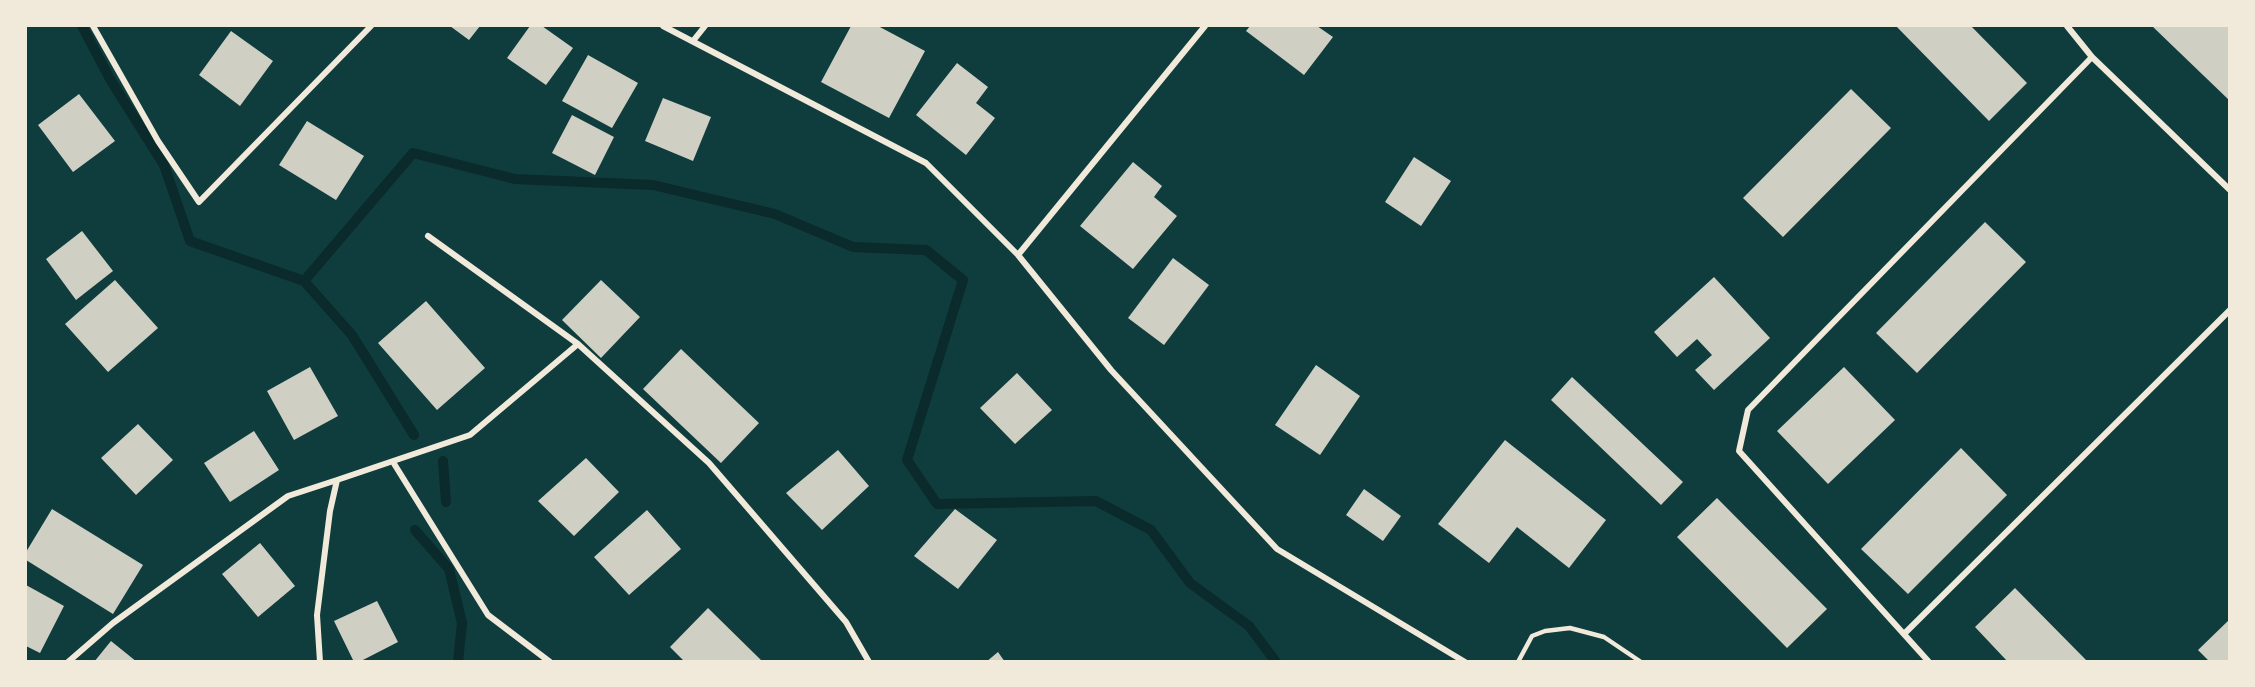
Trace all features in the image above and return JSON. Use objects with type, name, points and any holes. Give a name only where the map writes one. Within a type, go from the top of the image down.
[{"type":"street","points":[[93,26],[158,141],[199,202],[371,26]]},
{"type":"street","points":[[663,26],[926,163],[1018,255],[1111,370],[1277,549],[1465,662]]},
{"type":"street","points":[[693,41],[705,26]]},
{"type":"street","points":[[1018,255],[1205,26]]},
{"type":"street","points":[[2067,26],[2092,57],[2229,189]]},
{"type":"street","points":[[1929,662],[1738,451],[1748,410],[2092,57]]},
{"type":"street","points":[[428,236],[578,344],[709,463],[846,622],[869,662]]},
{"type":"street","points":[[1904,634],[2229,310]]},
{"type":"street","points":[[68,662],[113,623],[288,496],[471,435],[578,344]]},
{"type":"street","points":[[393,462],[488,615],[550,662]]},
{"type":"street","points":[[320,662],[317,615],[330,511],[337,480]]},
{"type":"lane","points":[[1518,662],[1532,636],[1545,631],[1570,628],[1604,637],[1641,662]]},
{"type":"building","points":[[450,26],[480,26],[469,40]]},
{"type":"building","points":[[530,26],[542,26],[573,48],[546,85],[507,58]]},
{"type":"building","points":[[851,26],[878,26],[925,51],[889,118],[821,82]]},
{"type":"building","points":[[1250,26],[1317,26],[1333,37],[1304,75],[1246,31]]},
{"type":"building","points":[[1896,26],[1971,26],[2027,83],[1989,121]]},
{"type":"building","points":[[2152,26],[2230,27],[2230,101]]},
{"type":"building","points":[[231,31],[273,61],[240,106],[199,75]]},
{"type":"building","points":[[588,55],[638,83],[612,128],[562,101]]},
{"type":"building","points":[[957,63],[988,87],[976,103],[995,118],[966,155],[916,115]]},
{"type":"building","points":[[1851,89],[1891,128],[1783,237],[1743,198]]},
{"type":"building","points":[[79,94],[115,141],[73,172],[38,125]]},
{"type":"building","points":[[663,98],[711,117],[693,161],[645,141]]},
{"type":"building","points":[[572,115],[614,137],[595,175],[552,153]]},
{"type":"building","points":[[307,121],[364,156],[336,200],[279,165]]},
{"type":"building","points":[[1414,157],[1451,181],[1421,226],[1385,202]]},
{"type":"building","points":[[1133,162],[1162,186],[1154,197],[1177,216],[1133,269],[1080,226]]},
{"type":"building","points":[[1985,222],[2026,262],[1917,373],[1876,333]]},
{"type":"building","points":[[82,231],[113,271],[76,300],[46,259]]},
{"type":"building","points":[[1173,258],[1209,285],[1164,345],[1128,318]]},
{"type":"building","points":[[1714,277],[1770,338],[1714,390],[1695,370],[1712,355],[1697,339],[1677,357],[1654,332]]},
{"type":"building","points":[[115,280],[158,328],[108,372],[65,324]]},
{"type":"building","points":[[601,280],[640,317],[601,358],[562,320]]},
{"type":"building","points":[[426,301],[485,368],[437,410],[378,343]]},
{"type":"building","points":[[681,349],[759,423],[721,463],[643,389]]},
{"type":"building","points":[[1316,365],[1360,396],[1320,455],[1275,425]]},
{"type":"building","points":[[310,367],[338,416],[294,440],[267,391]]},
{"type":"building","points":[[1844,367],[1895,420],[1828,484],[1777,431]]},
{"type":"building","points":[[1017,373],[1052,410],[1015,444],[980,408]]},
{"type":"building","points":[[1572,377],[1683,482],[1661,505],[1551,400]]},
{"type":"building","points":[[138,424],[173,460],[136,495],[101,458]]},
{"type":"building","points":[[254,431],[279,470],[230,502],[204,463]]},
{"type":"building","points":[[1505,440],[1606,520],[1569,568],[1517,527],[1489,563],[1438,524]]},
{"type":"building","points":[[1961,448],[2007,495],[1908,594],[1861,549]]},
{"type":"building","points":[[838,450],[869,486],[822,530],[786,493]]},
{"type":"building","points":[[586,458],[619,492],[574,536],[538,501]]},
{"type":"building","points":[[1364,489],[1401,516],[1383,541],[1346,515]]},
{"type":"building","points":[[1717,498],[1827,609],[1787,648],[1677,537]]},
{"type":"building","points":[[52,509],[143,565],[113,614],[26,560],[26,552]]},
{"type":"building","points":[[955,509],[997,540],[958,589],[914,556]]},
{"type":"building","points":[[647,510],[681,549],[629,595],[594,557]]},
{"type":"building","points":[[260,543],[295,586],[258,617],[222,574]]},
{"type":"building","points":[[26,585],[64,606],[40,653],[26,646]]},
{"type":"building","points":[[2015,588],[2088,662],[2008,662],[1975,627]]},
{"type":"building","points":[[377,601],[398,642],[359,662],[354,662],[334,621]]},
{"type":"building","points":[[708,608],[763,662],[685,662],[670,647]]},
{"type":"building","points":[[2230,619],[2230,662],[2210,662],[2198,650]]},
{"type":"building","points":[[111,641],[137,662],[94,662]]},
{"type":"building","points":[[998,652],[1005,662],[986,662]]},
{"type":"waterway","points":[[82,26],[110,79],[164,165],[190,241],[304,281],[413,153],[515,179],[653,185],[775,214],[853,247],[926,250],[963,280],[907,460],[937,504],[1096,501],[1151,530],[1190,583],[1249,626],[1276,662]]},
{"type":"waterway","points":[[304,281],[352,335],[414,435]]},
{"type":"waterway","points":[[443,461],[446,502]]},
{"type":"waterway","points":[[415,530],[449,569],[462,623],[458,662]]}]
